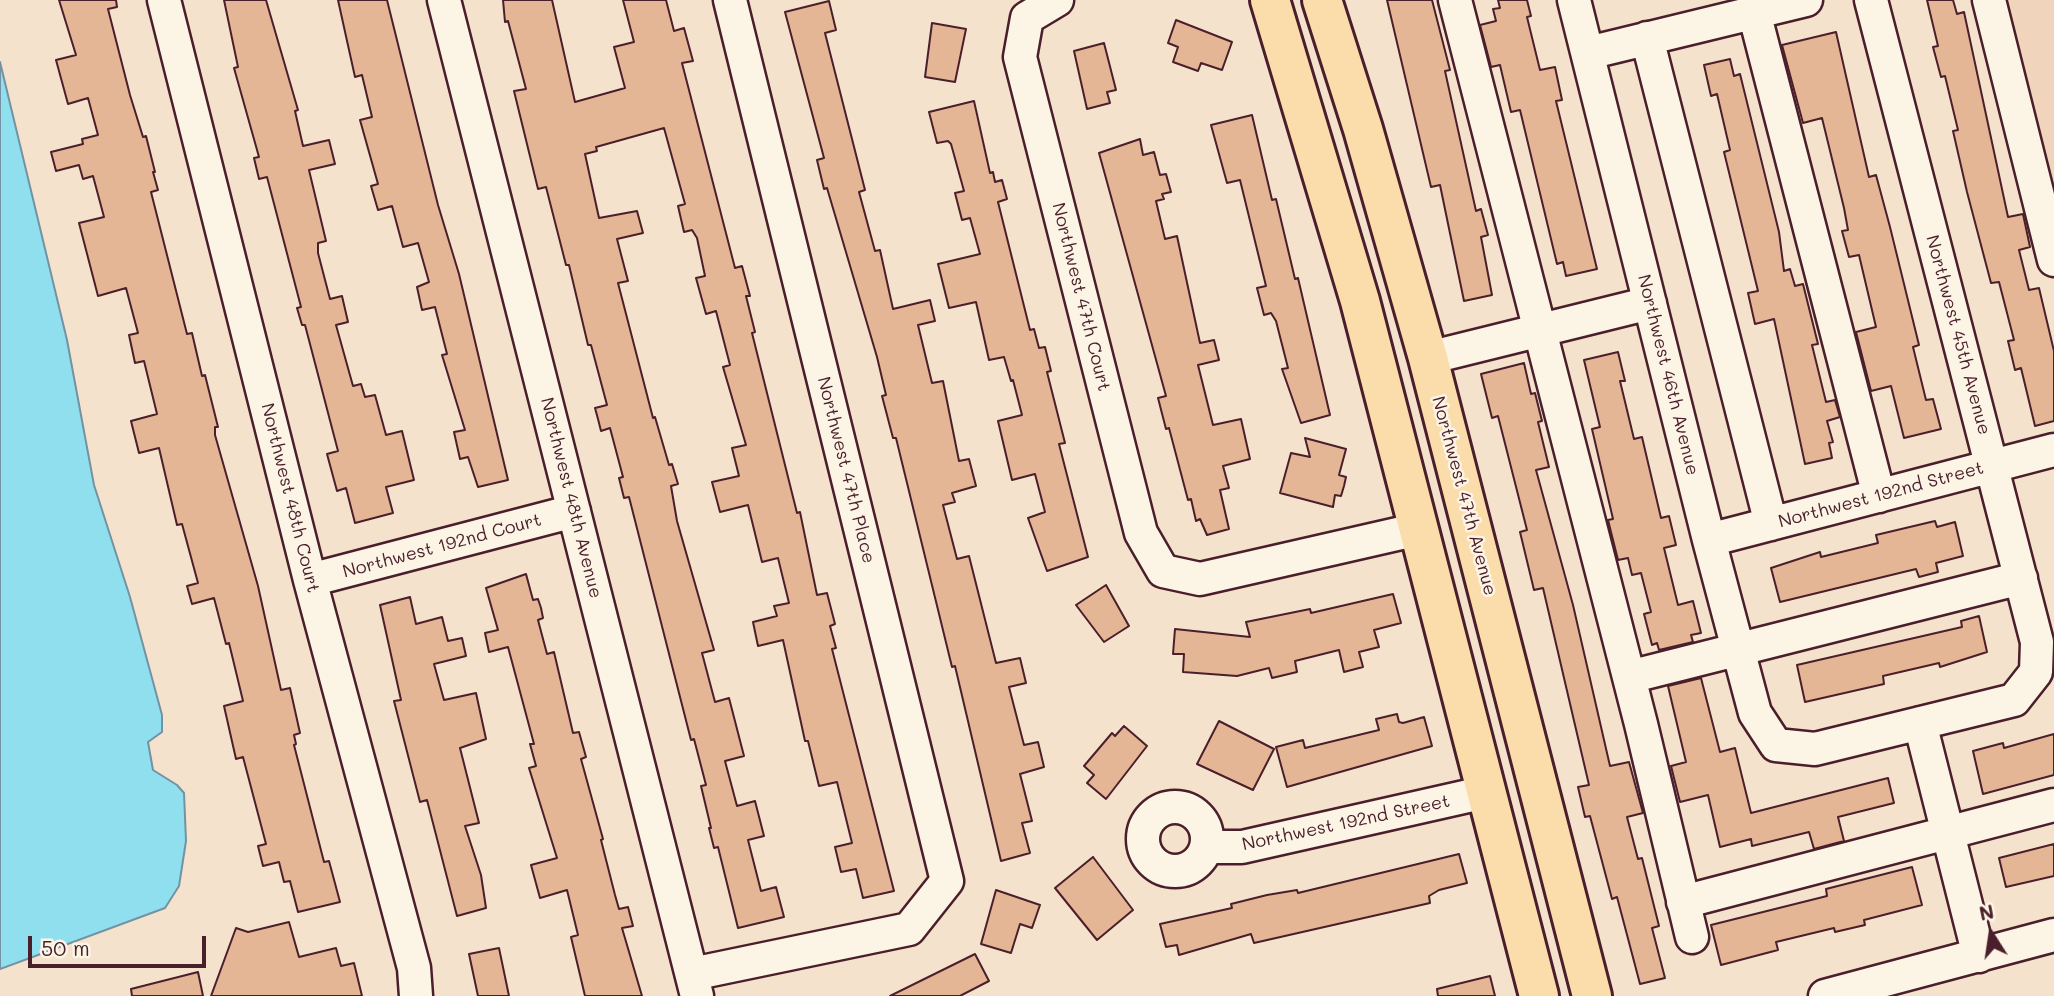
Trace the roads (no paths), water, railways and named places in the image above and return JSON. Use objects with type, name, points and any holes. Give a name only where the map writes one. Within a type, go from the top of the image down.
[{"type":"main road","points":[[1270,0],[1360,301],[1539,996]]},
{"type":"main road","name":"Northwest 47th Avenue","points":[[1322,0],[1363,129],[1428,358],[1591,996]]},
{"type":"main road","points":[[1360,301],[1379,327],[1394,340],[1411,352],[1428,358]]},
{"type":"main road","points":[[1419,529],[1450,541],[1484,576]]},
{"type":"street","name":"Northwest 48th Court","points":[[164,0],[310,580],[414,968],[416,996]]},
{"type":"street","name":"Northwest 48th Avenue","points":[[444,0],[695,985]]},
{"type":"street","name":"Northwest 47th Place","points":[[695,985],[909,929],[947,881],[730,0]]},
{"type":"street","name":"Northwest 47th Court","points":[[1057,0],[1027,18],[1020,57],[1141,533],[1163,571],[1200,579],[1419,529]]},
{"type":"street","points":[[1455,0],[1629,677],[1692,937]]},
{"type":"street","name":"Northwest 46th Avenue","points":[[1574,0],[1755,713],[1776,744],[1815,749],[1920,723]]},
{"type":"street","points":[[1588,52],[1805,0]]},
{"type":"street","name":"Northwest 45th Avenue","points":[[1871,0],[2037,642],[2036,671],[2014,700],[1920,723]]},
{"type":"street","points":[[1989,0],[2054,260]]},
{"type":"street","points":[[1754,12],[1879,496]]},
{"type":"street","points":[[1647,38],[1771,524]]},
{"type":"street","points":[[1428,358],[1650,303]]},
{"type":"street","name":"Northwest 192nd Street","points":[[1709,540],[2054,450]]},
{"type":"street","name":"Northwest 192nd Court","points":[[310,580],[574,511]]},
{"type":"street","points":[[1629,677],[2021,578]]},
{"type":"street","points":[[1920,723],[1979,956]]},
{"type":"street","name":"Northwest 192nd Street","points":[[1206,847],[1242,847],[1486,792]]},
{"type":"street","points":[[1683,902],[2054,805]]},
{"type":"street","points":[[1825,996],[2054,936]]},
{"type":"water","points":[[0,62],[67,340],[94,485],[130,597],[162,715],[162,732],[148,742],[153,770],[177,785],[184,793],[186,841],[179,886],[165,908],[0,969]]}]
